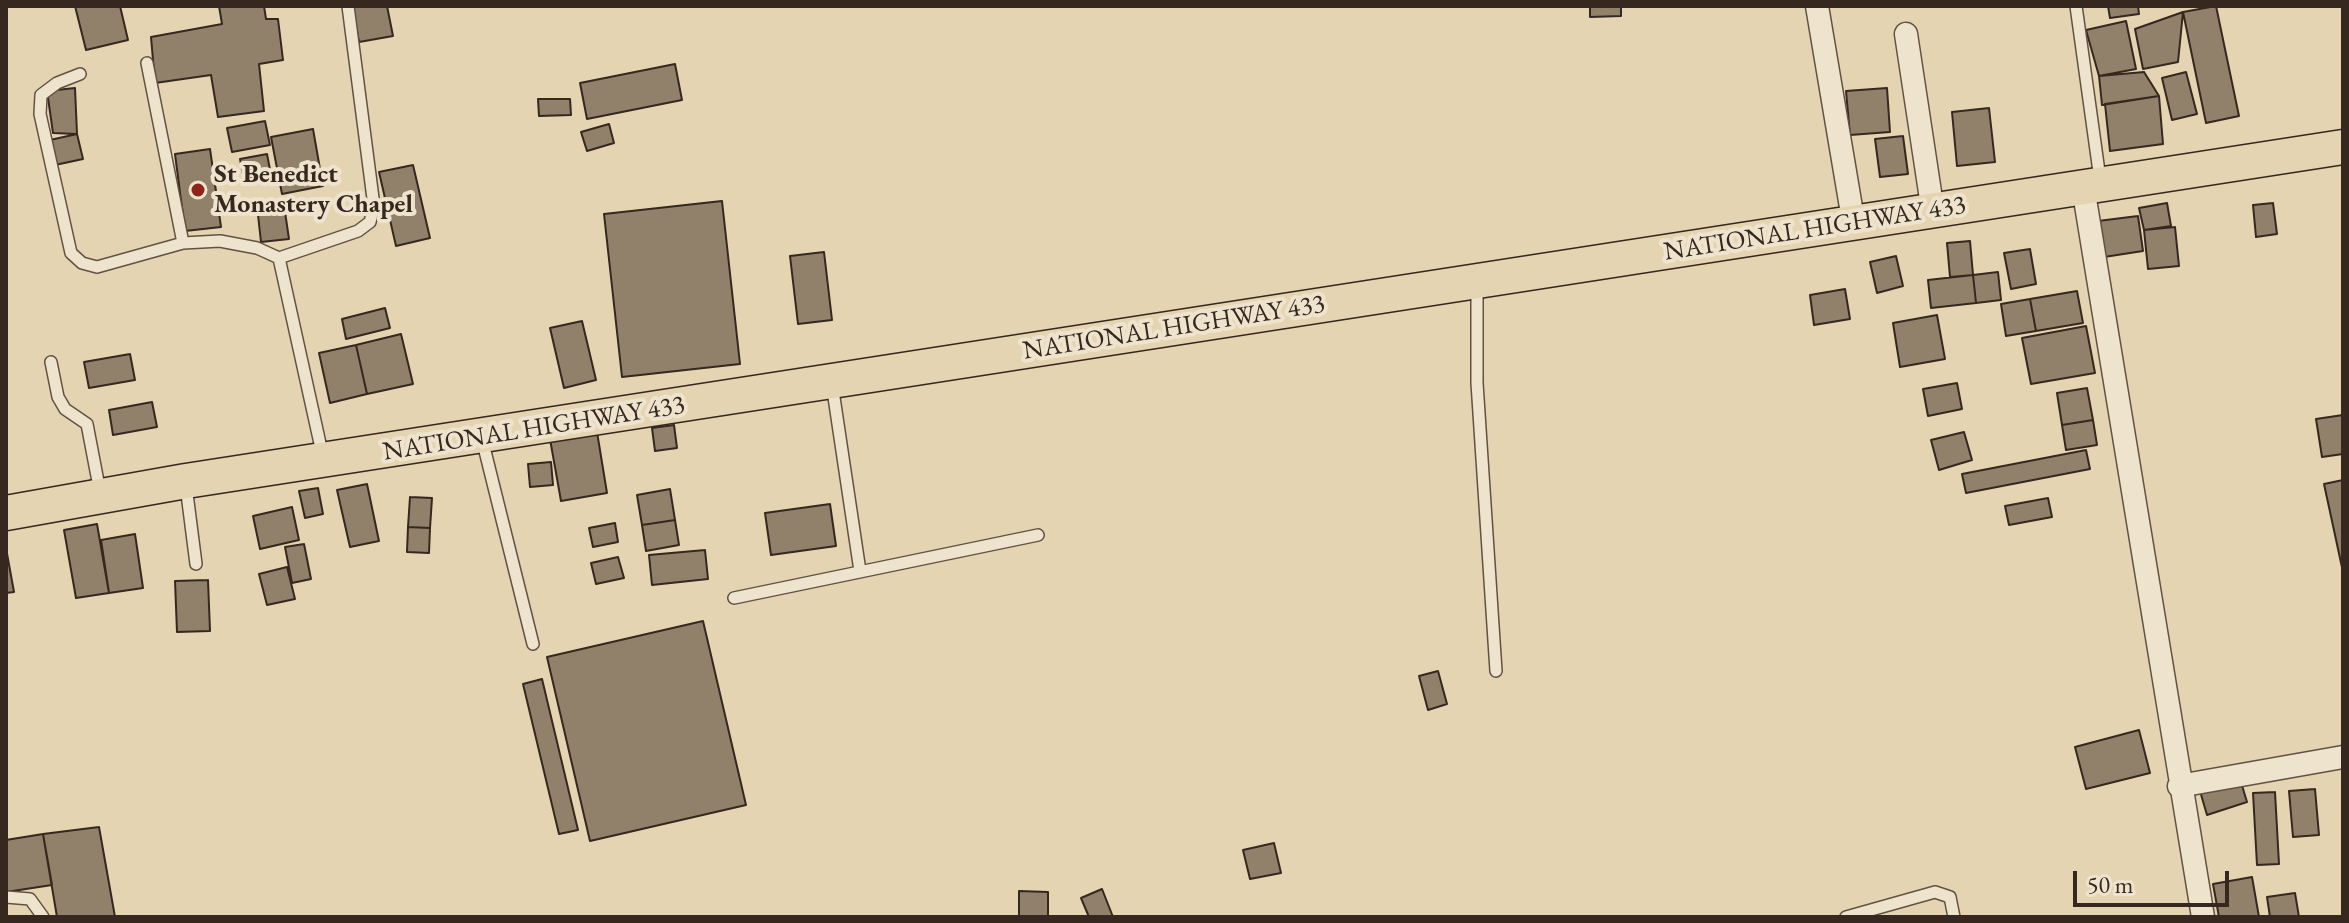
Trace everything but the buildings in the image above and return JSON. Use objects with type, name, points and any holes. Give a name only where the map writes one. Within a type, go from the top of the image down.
[{"type":"main road","name":"NATIONAL HIGHWAY 433","points":[[6,513],[186,481],[482,438],[2343,147]]},
{"type":"street","points":[[1817,6],[1854,225]]},
{"type":"street","points":[[1906,34],[1933,212]]},
{"type":"street","points":[[2092,185],[2179,786],[2203,917]]},
{"type":"street","points":[[2179,786],[2343,757]]},
{"type":"lane","points":[[80,74],[41,95],[40,114],[71,253],[82,263],[97,267],[183,243],[220,241],[257,248],[279,258],[358,231],[370,222],[374,206],[348,6]]},
{"type":"lane","points":[[2076,6],[2092,185]]},
{"type":"lane","points":[[147,63],[183,243]]},
{"type":"lane","points":[[279,258],[324,462]]},
{"type":"lane","points":[[1477,280],[1477,383],[1496,671]]},
{"type":"lane","points":[[51,362],[58,397],[65,409],[87,424],[101,497]]},
{"type":"lane","points":[[831,383],[860,571]]},
{"type":"lane","points":[[482,438],[533,644]]},
{"type":"lane","points":[[186,481],[196,564]]},
{"type":"lane","points":[[734,598],[1038,535]]},
{"type":"lane","points":[[1846,917],[1935,892],[1950,897],[1954,917]]},
{"type":"lane","points":[[6,897],[30,899],[43,917]]},
{"type":"place","name":"St Benedict Monastery Chapel","points":[[198,190]]}]
